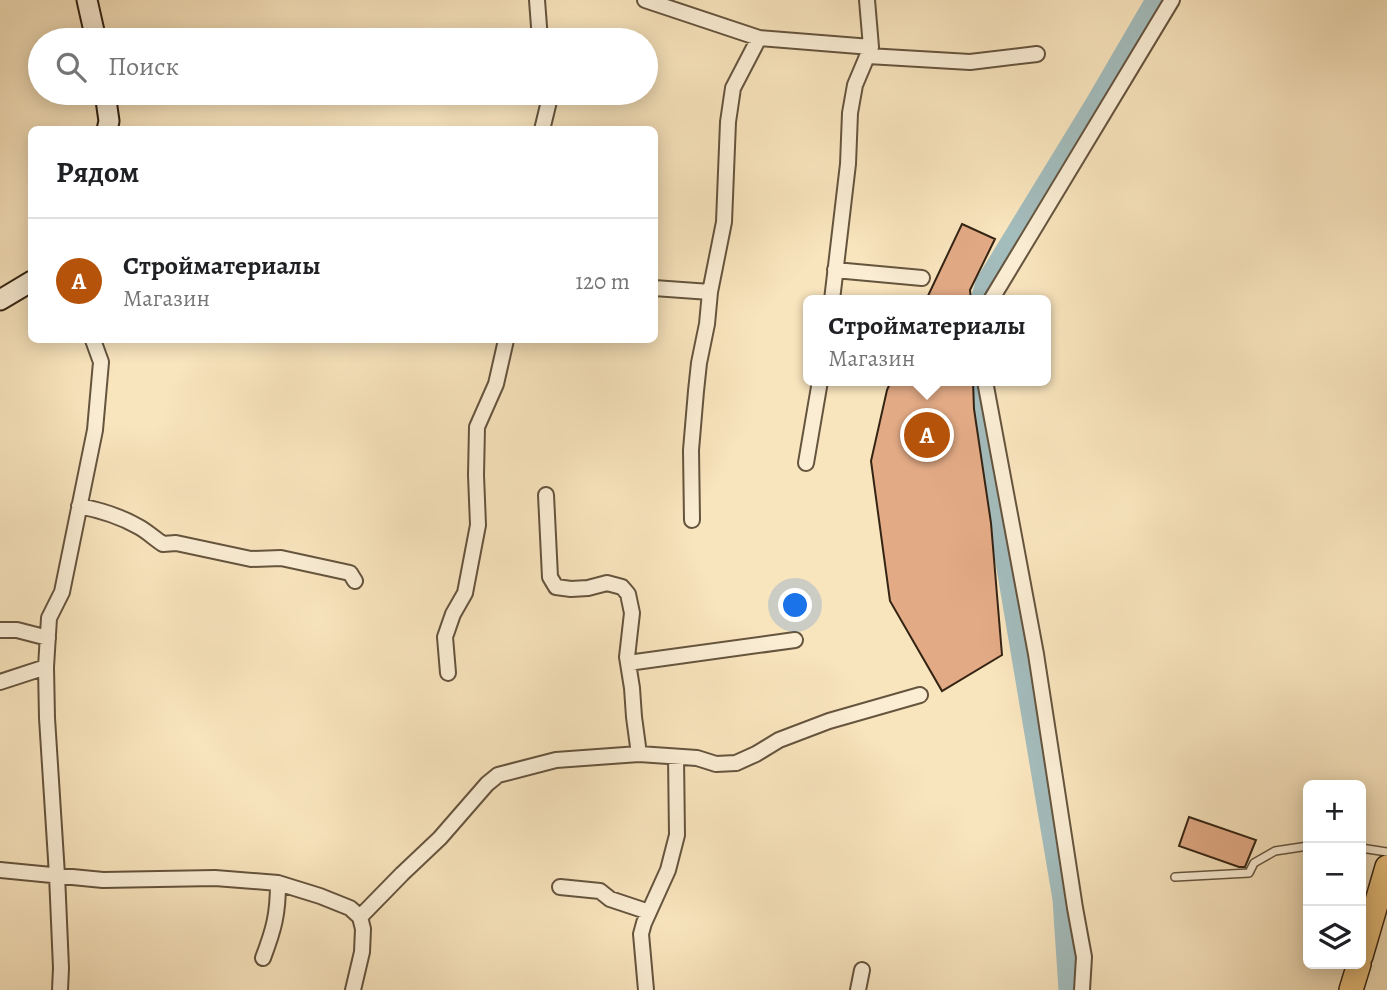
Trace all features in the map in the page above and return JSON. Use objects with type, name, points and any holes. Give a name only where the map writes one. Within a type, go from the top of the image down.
[{"type":"main road","points":[[1366,939],[1387,867]]},
{"type":"main road","points":[[1351,990],[1357,969]]},
{"type":"street","points":[[87,0],[93,28]]},
{"type":"street","points":[[537,0],[539,28]]},
{"type":"street","points":[[645,0],[759,38],[970,62],[1037,54]]},
{"type":"street","points":[[832,295],[848,164],[850,113],[855,85],[869,51],[867,0]]},
{"type":"street","points":[[994,295],[1172,0]]},
{"type":"street","points":[[692,520],[691,450],[696,391],[710,292],[724,222],[728,122],[733,88],[759,38]]},
{"type":"street","points":[[107,105],[108,126]]},
{"type":"street","points":[[543,126],[548,105]]},
{"type":"street","points":[[835,270],[922,278]]},
{"type":"street","points":[[0,300],[28,283]]},
{"type":"street","points":[[658,288],[710,292]]},
{"type":"street","points":[[60,990],[46,667],[50,618],[62,592],[94,430],[101,362],[94,343]]},
{"type":"street","points":[[448,673],[445,637],[464,593],[478,524],[477,427],[496,384],[505,343]]},
{"type":"street","points":[[806,463],[819,386]]},
{"type":"street","points":[[986,386],[1036,654],[1084,957],[1082,990]]},
{"type":"street","points":[[547,495],[550,577],[556,587],[588,588],[607,583],[622,587],[628,594],[632,614],[628,634],[628,663],[639,754]]},
{"type":"street","points":[[79,506],[125,519],[163,544],[176,543],[251,559],[281,558],[350,573],[355,581]]},
{"type":"street","points":[[0,630],[17,630],[48,638]]},
{"type":"street","points":[[628,663],[795,640]]},
{"type":"street","points":[[0,682],[46,667]]},
{"type":"street","points":[[360,917],[440,838],[498,775],[556,761],[639,754],[696,758],[716,764],[736,763],[779,740],[829,721],[920,695]]},
{"type":"street","points":[[646,990],[641,934],[668,870],[677,835],[676,757]]},
{"type":"street","points":[[0,870],[103,880],[215,878],[278,883],[350,908],[360,917],[363,929],[362,952],[353,990]]},
{"type":"street","points":[[263,958],[276,918],[278,883]]},
{"type":"street","points":[[560,887],[600,891],[610,899],[649,912]]},
{"type":"street","points":[[858,990],[862,970]]},
{"type":"lane","points":[[1175,877],[1249,873],[1254,863],[1275,851],[1303,847]]},
{"type":"lane","points":[[1366,849],[1387,852]]},
{"type":"building","points":[[962,224],[995,239],[970,290],[970,295],[928,295]]},
{"type":"building","points":[[889,386],[973,386],[974,409],[991,523],[1002,655],[942,691],[890,601],[871,461]]},
{"type":"building","points":[[1189,817],[1256,840],[1245,867],[1179,846]]},
{"type":"waterway","points":[[982,295],[986,283],[1156,0]]},
{"type":"waterway","points":[[978,386],[1063,899],[1069,990]]},
{"type":"place","name":"Стройматериалы","points":[[927,435]]}]
